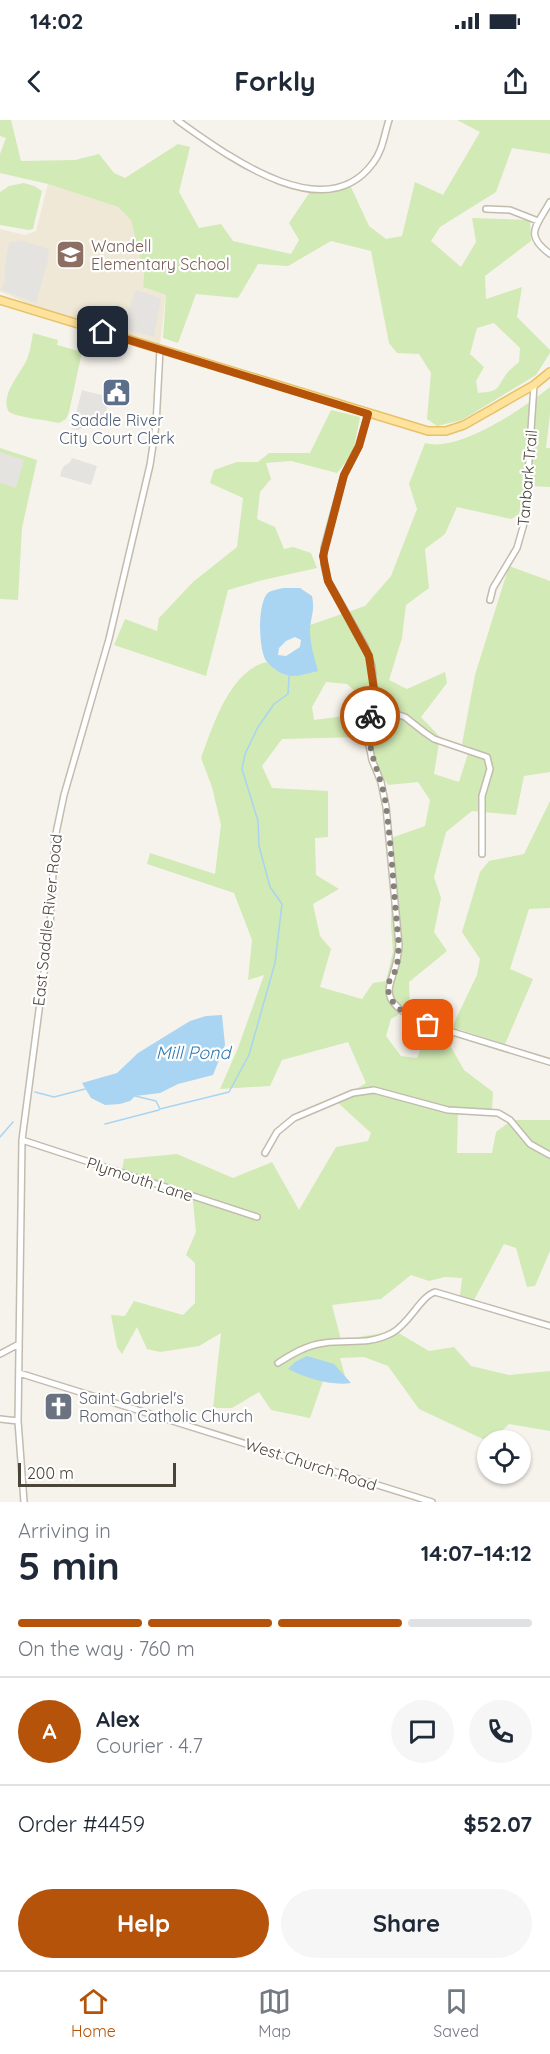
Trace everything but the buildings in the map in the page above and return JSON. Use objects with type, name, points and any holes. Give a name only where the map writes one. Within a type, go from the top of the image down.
[{"type":"main road","points":[[0,300],[428,431],[446,432],[464,425],[534,385],[550,372]]},
{"type":"street","points":[[177,120],[220,150],[253,169],[313,190],[335,189],[361,176],[378,155],[389,120]]},
{"type":"street","points":[[550,202],[534,230],[535,239],[550,254]]},
{"type":"street","points":[[486,208],[510,210],[538,221]]},
{"type":"street","name":"East Saddle River Road","points":[[24,1502],[18,1421],[22,1140],[48,946],[57,821],[109,639],[150,467],[156,425],[160,349]]},
{"type":"street","name":"Tanbark Trail","points":[[490,600],[493,588],[516,548],[525,520],[534,385]]},
{"type":"street","points":[[368,414],[359,446],[344,475],[323,556],[328,581],[369,656],[374,678],[368,740],[386,807],[399,945],[397,966],[388,986],[389,996],[403,1011],[420,1022],[550,1062]]},
{"type":"street","points":[[372,705],[405,717],[434,739],[487,758],[490,769],[482,796],[482,854]]},
{"type":"street","points":[[265,1153],[277,1132],[294,1118],[353,1094],[374,1090],[448,1110],[498,1113],[510,1120],[530,1144],[550,1155]]},
{"type":"street","name":"Plymouth Lane","points":[[22,1140],[257,1217]]},
{"type":"street","points":[[278,1363],[299,1350],[324,1342],[364,1342],[383,1337],[408,1321],[428,1296],[435,1292],[550,1326]]},
{"type":"street","points":[[0,1354],[19,1344]]},
{"type":"street","name":"West Church Road","points":[[19,1373],[432,1502]]},
{"type":"street","points":[[0,1419],[18,1421]]},
{"type":"shaded area","name":"Wandell Elementary School","points":[[48,184],[118,207],[131,220],[144,274],[143,287],[166,295],[160,345],[35,307],[0,291],[0,229],[25,235],[36,231]]},
{"type":"shaded area","points":[[20,240],[48,249],[49,256],[36,303],[0,289],[5,277],[9,243]]},
{"type":"shaded area","points":[[136,290],[161,298],[154,337],[128,330],[127,314]]},
{"type":"shaded area","points":[[82,390],[109,397],[105,418],[78,430],[72,429]]},
{"type":"shaded area","points":[[0,452],[24,460],[16,488],[0,483]]},
{"type":"shaded area","points":[[72,458],[97,466],[91,485],[60,476],[63,467]]},
{"type":"green space","points":[[0,120],[11,120],[21,161],[75,160],[99,154],[114,173],[125,178],[178,144],[190,147],[179,192],[199,228],[221,224],[233,241],[291,254],[299,240],[289,223],[312,189],[349,183],[369,226],[386,239],[402,236],[415,182],[443,195],[480,132],[457,120],[550,120],[550,154],[512,148],[496,192],[440,227],[431,241],[461,267],[476,242],[472,218],[530,220],[531,241],[485,276],[486,299],[522,287],[517,317],[550,350],[550,353],[536,375],[462,420],[437,426],[427,419],[431,373],[419,354],[397,353],[389,343],[371,251],[331,241],[288,266],[258,264],[238,298],[196,294],[178,343],[163,338],[166,295],[143,287],[144,274],[131,220],[118,207],[48,184],[0,173],[0,154],[6,138],[0,136]],"holes":[[[494,323],[520,348],[519,362],[509,371],[498,388],[478,393],[476,381],[484,367],[470,354],[477,328]]]},
{"type":"green space","points":[[24,183],[42,191],[33,229],[0,225],[0,192],[9,186]]},
{"type":"green space","points":[[33,333],[58,340],[57,345],[82,352],[69,412],[66,419],[59,423],[14,414],[9,412],[7,406],[10,388],[28,358]]},
{"type":"green space","points":[[550,387],[546,448],[550,448],[550,487],[529,486],[527,510],[511,519],[457,507],[445,534],[425,549],[429,588],[406,605],[402,638],[389,680],[407,689],[445,672],[447,683],[421,717],[440,737],[434,774],[459,782],[470,747],[462,744],[475,675],[509,566],[550,581],[550,772],[524,776],[516,815],[472,811],[446,832],[434,877],[441,898],[434,932],[447,951],[409,982],[410,1008],[391,1019],[386,1036],[401,1056],[417,1058],[432,1021],[452,1027],[477,975],[480,959],[462,932],[480,872],[489,861],[524,854],[550,801],[550,908],[529,909],[510,969],[533,979],[505,1044],[458,1029],[451,1047],[464,1070],[493,1092],[492,1110],[458,1108],[457,1153],[492,1153],[496,1132],[512,1120],[550,1120],[550,1251],[535,1286],[527,1287],[516,1248],[504,1244],[474,1300],[460,1296],[462,1278],[445,1277],[429,1281],[411,1275],[381,1299],[332,1305],[341,1340],[395,1331],[429,1351],[454,1347],[471,1366],[509,1375],[550,1371],[550,1431],[509,1424],[503,1430],[477,1430],[477,1436],[419,1409],[388,1366],[364,1357],[340,1358],[346,1380],[323,1381],[310,1418],[271,1410],[259,1392],[232,1408],[213,1408],[221,1333],[199,1346],[160,1352],[147,1349],[137,1327],[122,1354],[117,1347],[111,1315],[125,1316],[134,1301],[183,1315],[195,1303],[195,1263],[186,1255],[196,1232],[192,1192],[122,1170],[124,1159],[177,1154],[233,1178],[272,1162],[299,1210],[336,1147],[368,1141],[371,1133],[336,1101],[366,1083],[348,1042],[282,1060],[270,1086],[220,1089],[238,1048],[264,975],[248,980],[252,940],[234,893],[147,864],[150,853],[215,874],[221,825],[212,787],[201,758],[217,716],[232,688],[253,668],[266,662],[285,675],[295,676],[315,661],[310,647],[310,625],[365,606],[391,576],[417,509],[409,484],[425,443],[439,444],[455,441],[508,417]],"holes":[[[326,682],[347,684],[365,700],[360,714],[314,720],[312,707]],[[359,737],[388,785],[418,782],[430,800],[425,826],[391,838],[393,952],[386,981],[373,983],[362,999],[320,987],[331,949],[320,936],[313,904],[339,889],[316,875],[315,838],[328,837],[328,791],[272,788],[262,766],[282,739]]]},
{"type":"green space","points":[[331,410],[360,417],[353,453],[337,473],[291,461],[266,463],[271,479],[260,492],[257,519],[275,527],[284,549],[293,547],[311,553],[317,568],[228,590],[206,676],[114,645],[125,619],[157,631],[159,618],[193,582],[237,547],[243,498],[210,483],[214,470],[237,462],[258,462],[269,453],[310,453]]},
{"type":"green space","points":[[0,448],[37,460],[22,528],[18,600],[0,599]]},
{"type":"water","points":[[281,588],[300,588],[312,596],[310,635],[318,671],[298,676],[286,675],[271,666],[264,656],[260,626],[262,605],[269,592]],"holes":[[[295,637],[301,640],[300,647],[286,656],[278,655],[279,648],[286,641]]]},
{"type":"water","name":"Mill Pond","points":[[222,1015],[225,1045],[213,1075],[178,1084],[160,1093],[135,1096],[130,1101],[120,1104],[105,1105],[91,1098],[82,1083],[117,1073],[138,1053],[190,1021],[206,1016]]},
{"type":"water","points":[[307,1356],[334,1364],[351,1383],[319,1380],[288,1369],[295,1362]]},
{"type":"waterway","points":[[135,1096],[156,1101],[160,1109],[229,1092],[249,1055],[275,963],[282,904],[270,887],[259,846],[258,821],[242,769],[245,754],[258,727],[274,704],[288,694],[289,676]]},
{"type":"waterway","points":[[35,1092],[54,1097],[85,1089]]},
{"type":"waterway","points":[[105,1124],[159,1110]]},
{"type":"waterway","points":[[0,1137],[13,1122]]},
{"type":"way so far","points":[[370,716],[369,749],[381,782],[386,807],[399,945],[397,966],[390,980],[388,991],[394,1004],[411,1017],[428,1025]]},
{"type":"place","name":"Wandell Elementary School","points":[[70,255]]},
{"type":"place","name":"Saddle River City Court Clerk","points":[[117,392]]},
{"type":"place","name":"Saint Gabriel's Roman Catholic Church","points":[[58,1407]]},
{"type":"route","points":[[103,332],[368,414],[359,446],[344,475],[323,556],[325,574],[331,589],[365,646],[372,666],[374,690],[370,716]]}]
